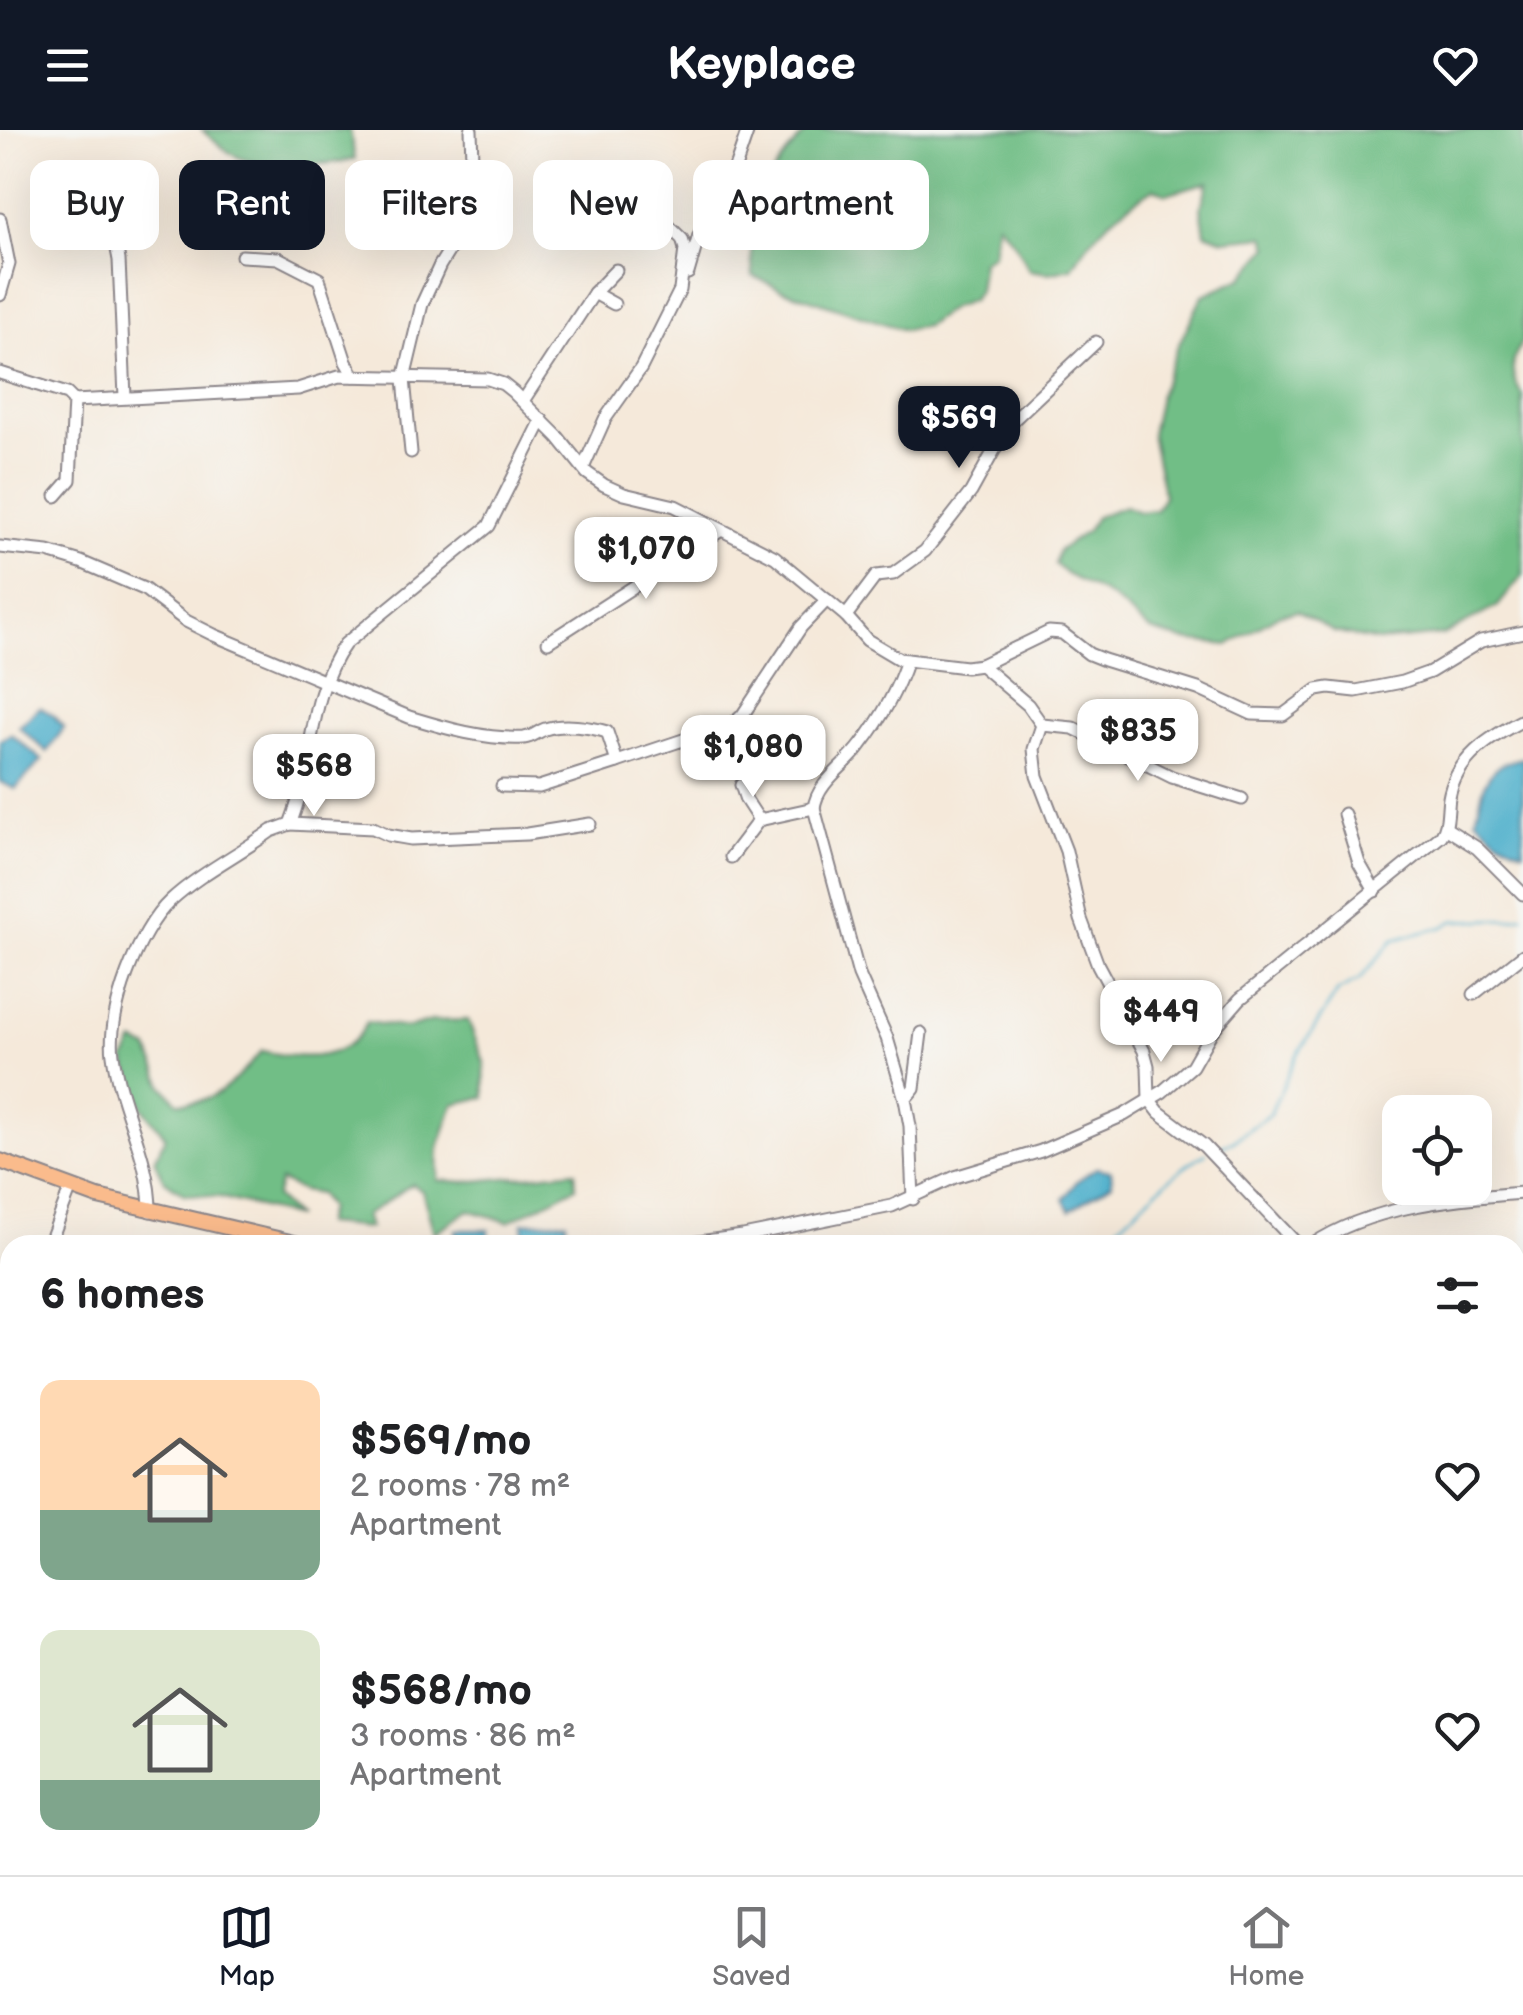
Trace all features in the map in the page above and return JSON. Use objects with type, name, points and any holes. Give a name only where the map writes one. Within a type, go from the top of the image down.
[{"type":"main road","points":[[0,1161],[150,1211],[258,1235]]},
{"type":"street","points":[[411,452],[404,379],[422,304],[458,236],[473,190],[471,130]]},
{"type":"street","points":[[583,468],[605,419],[640,368],[680,290],[699,235],[735,168],[748,130]]},
{"type":"street","points":[[0,218],[9,264],[0,295]]},
{"type":"street","points":[[673,230],[685,249],[680,290]]},
{"type":"street","points":[[116,250],[125,397]]},
{"type":"street","points":[[242,256],[278,258],[319,279],[354,376]]},
{"type":"street","points":[[523,402],[594,293],[616,270]]},
{"type":"street","points":[[594,293],[614,304]]},
{"type":"street","points":[[846,616],[876,576],[893,574],[925,552],[971,492],[1008,425],[1096,342]]},
{"type":"street","points":[[0,374],[67,394],[74,401],[70,480],[56,496]]},
{"type":"street","points":[[74,401],[298,388],[340,376],[488,380],[504,384],[604,486],[675,506],[775,557],[846,616],[867,640],[899,659],[966,667],[981,665],[1049,632],[1062,633],[1104,660],[1198,689],[1252,714],[1283,716],[1316,690],[1356,692],[1402,682],[1430,672],[1481,641],[1523,632]]},
{"type":"street","points":[[290,824],[308,766],[323,682],[346,644],[489,526],[542,420]]},
{"type":"street","points":[[548,642],[720,531]]},
{"type":"street","points":[[0,546],[48,552],[144,588],[186,622],[409,717],[489,735],[530,738],[561,726],[599,729],[607,732],[618,762]]},
{"type":"street","points":[[502,786],[539,787],[734,723],[801,627],[828,600]]},
{"type":"street","points":[[907,660],[888,704],[860,747],[822,788],[814,808],[859,975],[887,1038],[905,1100],[913,1198]]},
{"type":"street","points":[[981,665],[1028,705],[1042,725],[1073,728],[1172,778],[1242,799]]},
{"type":"street","points":[[748,1235],[892,1206],[955,1177],[1041,1150],[1124,1115],[1149,1100],[1192,1066],[1212,1031],[1240,1000],[1446,828],[1450,793],[1459,769],[1495,734],[1523,720]]},
{"type":"street","points":[[1042,725],[1034,749],[1036,776],[1066,851],[1081,920],[1098,966],[1144,1051],[1149,1100],[1204,1146],[1289,1235]]},
{"type":"street","points":[[741,785],[759,820]]},
{"type":"street","points":[[731,856],[759,820],[814,808]]},
{"type":"street","points":[[1344,814],[1359,863],[1374,891]]},
{"type":"street","points":[[150,1211],[144,1162],[112,1054],[116,1004],[154,920],[171,900],[271,831],[290,824],[372,828],[411,839],[527,834],[590,824]]},
{"type":"street","points":[[1446,828],[1476,848],[1523,894]]},
{"type":"street","points":[[1474,994],[1523,955]]},
{"type":"street","points":[[905,1100],[914,1088],[922,1033]]},
{"type":"street","points":[[54,1235],[71,1187]]},
{"type":"street","points":[[1326,1235],[1378,1215],[1460,1198],[1523,1193]]},
{"type":"green space","points":[[202,130],[350,130],[355,159],[325,163],[325,160],[246,160]]},
{"type":"green space","points":[[808,130],[1523,130],[1523,339],[1513,367],[1523,395],[1523,575],[1498,606],[1443,635],[1378,641],[1334,632],[1297,611],[1280,614],[1228,645],[1183,640],[1150,630],[1111,597],[1066,574],[1055,564],[1058,551],[1087,531],[1095,517],[1125,506],[1139,512],[1156,510],[1164,496],[1151,434],[1160,393],[1177,348],[1203,295],[1242,278],[1269,247],[1265,236],[1224,240],[1205,233],[1201,207],[1208,182],[1166,194],[1154,188],[1108,222],[1072,268],[1049,273],[1029,270],[1015,244],[997,223],[993,254],[982,261],[978,291],[972,300],[951,308],[926,326],[904,330],[783,290],[753,276],[752,250],[929,250],[929,160],[782,160]]},
{"type":"green space","points":[[468,1020],[484,1062],[485,1097],[454,1104],[439,1147],[438,1180],[465,1182],[575,1171],[576,1187],[508,1222],[469,1210],[434,1233],[422,1191],[412,1184],[365,1216],[370,1228],[324,1224],[328,1208],[319,1194],[280,1181],[275,1197],[296,1217],[220,1197],[184,1194],[164,1180],[155,1161],[165,1136],[142,1107],[125,1060],[134,1042],[149,1049],[163,1086],[178,1102],[192,1102],[225,1088],[262,1051],[308,1057],[336,1052],[348,1045],[367,1022],[408,1028],[432,1021]]},
{"type":"water","points":[[40,707],[64,728],[47,752],[19,727]]},
{"type":"water","points":[[11,734],[42,760],[15,789],[0,782],[0,740]]},
{"type":"water","points":[[1523,758],[1523,851],[1497,838],[1476,818],[1493,771]]},
{"type":"water","points":[[1096,1168],[1111,1171],[1112,1183],[1070,1210],[1064,1199],[1077,1181]]},
{"type":"water","points":[[566,1221],[567,1235],[524,1235],[523,1223]]},
{"type":"water","points":[[456,1230],[489,1230],[489,1235],[456,1235]]},
{"type":"waterway","points":[[1213,1150],[1233,1141],[1270,1114],[1297,1055],[1338,991],[1360,979],[1393,940],[1453,921],[1523,916]]},
{"type":"waterway","points":[[1108,1235],[1163,1185],[1206,1153]]}]
